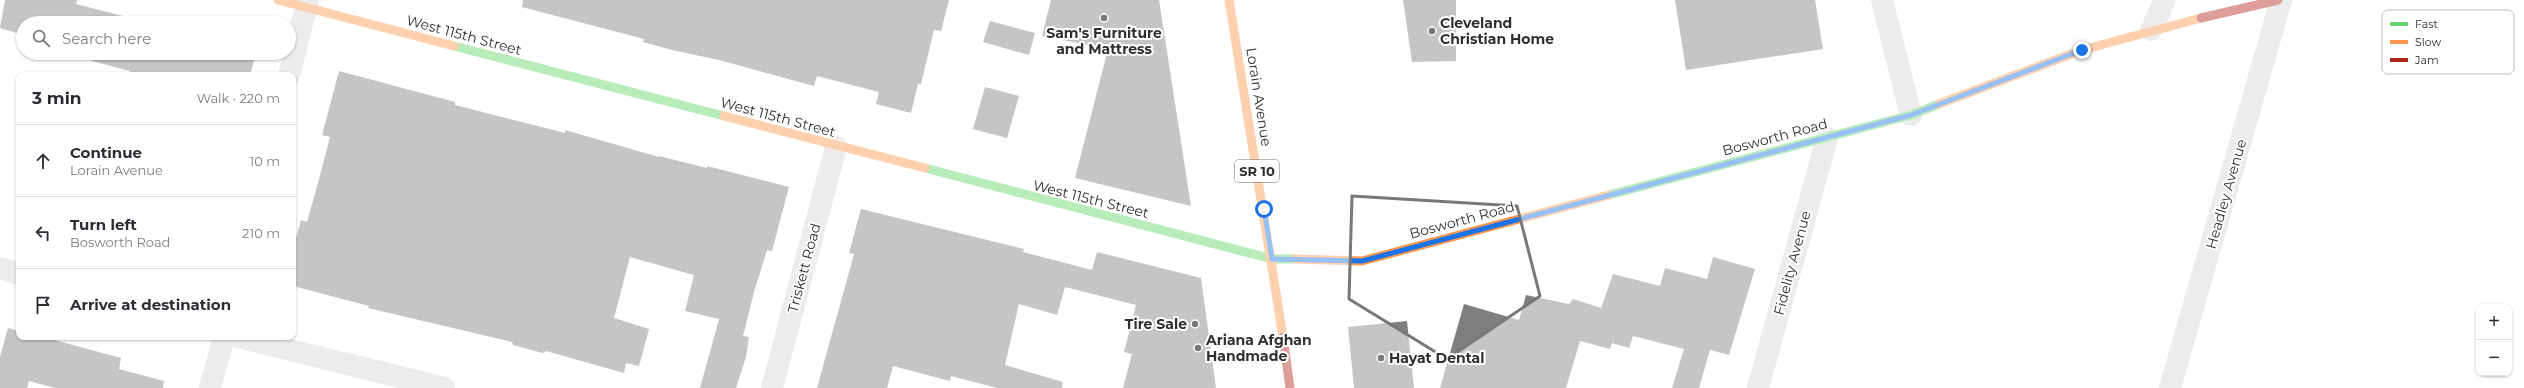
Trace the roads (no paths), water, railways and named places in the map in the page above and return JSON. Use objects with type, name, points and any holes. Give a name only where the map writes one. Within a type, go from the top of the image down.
[{"type":"street","name":"West 115th Street","points":[[278,0],[307,4],[836,147],[1272,259]]},
{"type":"street","name":"Lorain Avenue","points":[[1229,0],[1272,259],[1290,388]]},
{"type":"street","points":[[1882,0],[1911,115]]},
{"type":"street","points":[[2151,30],[2165,0]]},
{"type":"street","name":"Bosworth Road","points":[[1272,259],[1362,261],[1911,115],[2082,50],[2151,30],[2278,0]]},
{"type":"street","name":"Headley Avenue","points":[[2170,388],[2281,0]]},
{"type":"street","points":[[296,47],[307,4]]},
{"type":"street","points":[[290,72],[293,60]]},
{"type":"street","name":"Fidelity Avenue","points":[[1758,388],[1827,138]]},
{"type":"street","name":"Triskett Road","points":[[772,388],[836,147]]},
{"type":"street","points":[[0,268],[16,273]]},
{"type":"street","points":[[210,388],[223,340]]},
{"type":"street","points":[[250,340],[444,388]]},
{"type":"place","name":"Sam's Furniture and Mattress","points":[[1104,18]]},
{"type":"place","name":"Cleveland Christian Home","points":[[1432,31]]},
{"type":"place","name":"Tire Sale","points":[[1195,324]]},
{"type":"place","name":"Ariana Afghan Handmade","points":[[1198,348]]},
{"type":"place","name":"Hayat Dental","points":[[1381,358]]}]
